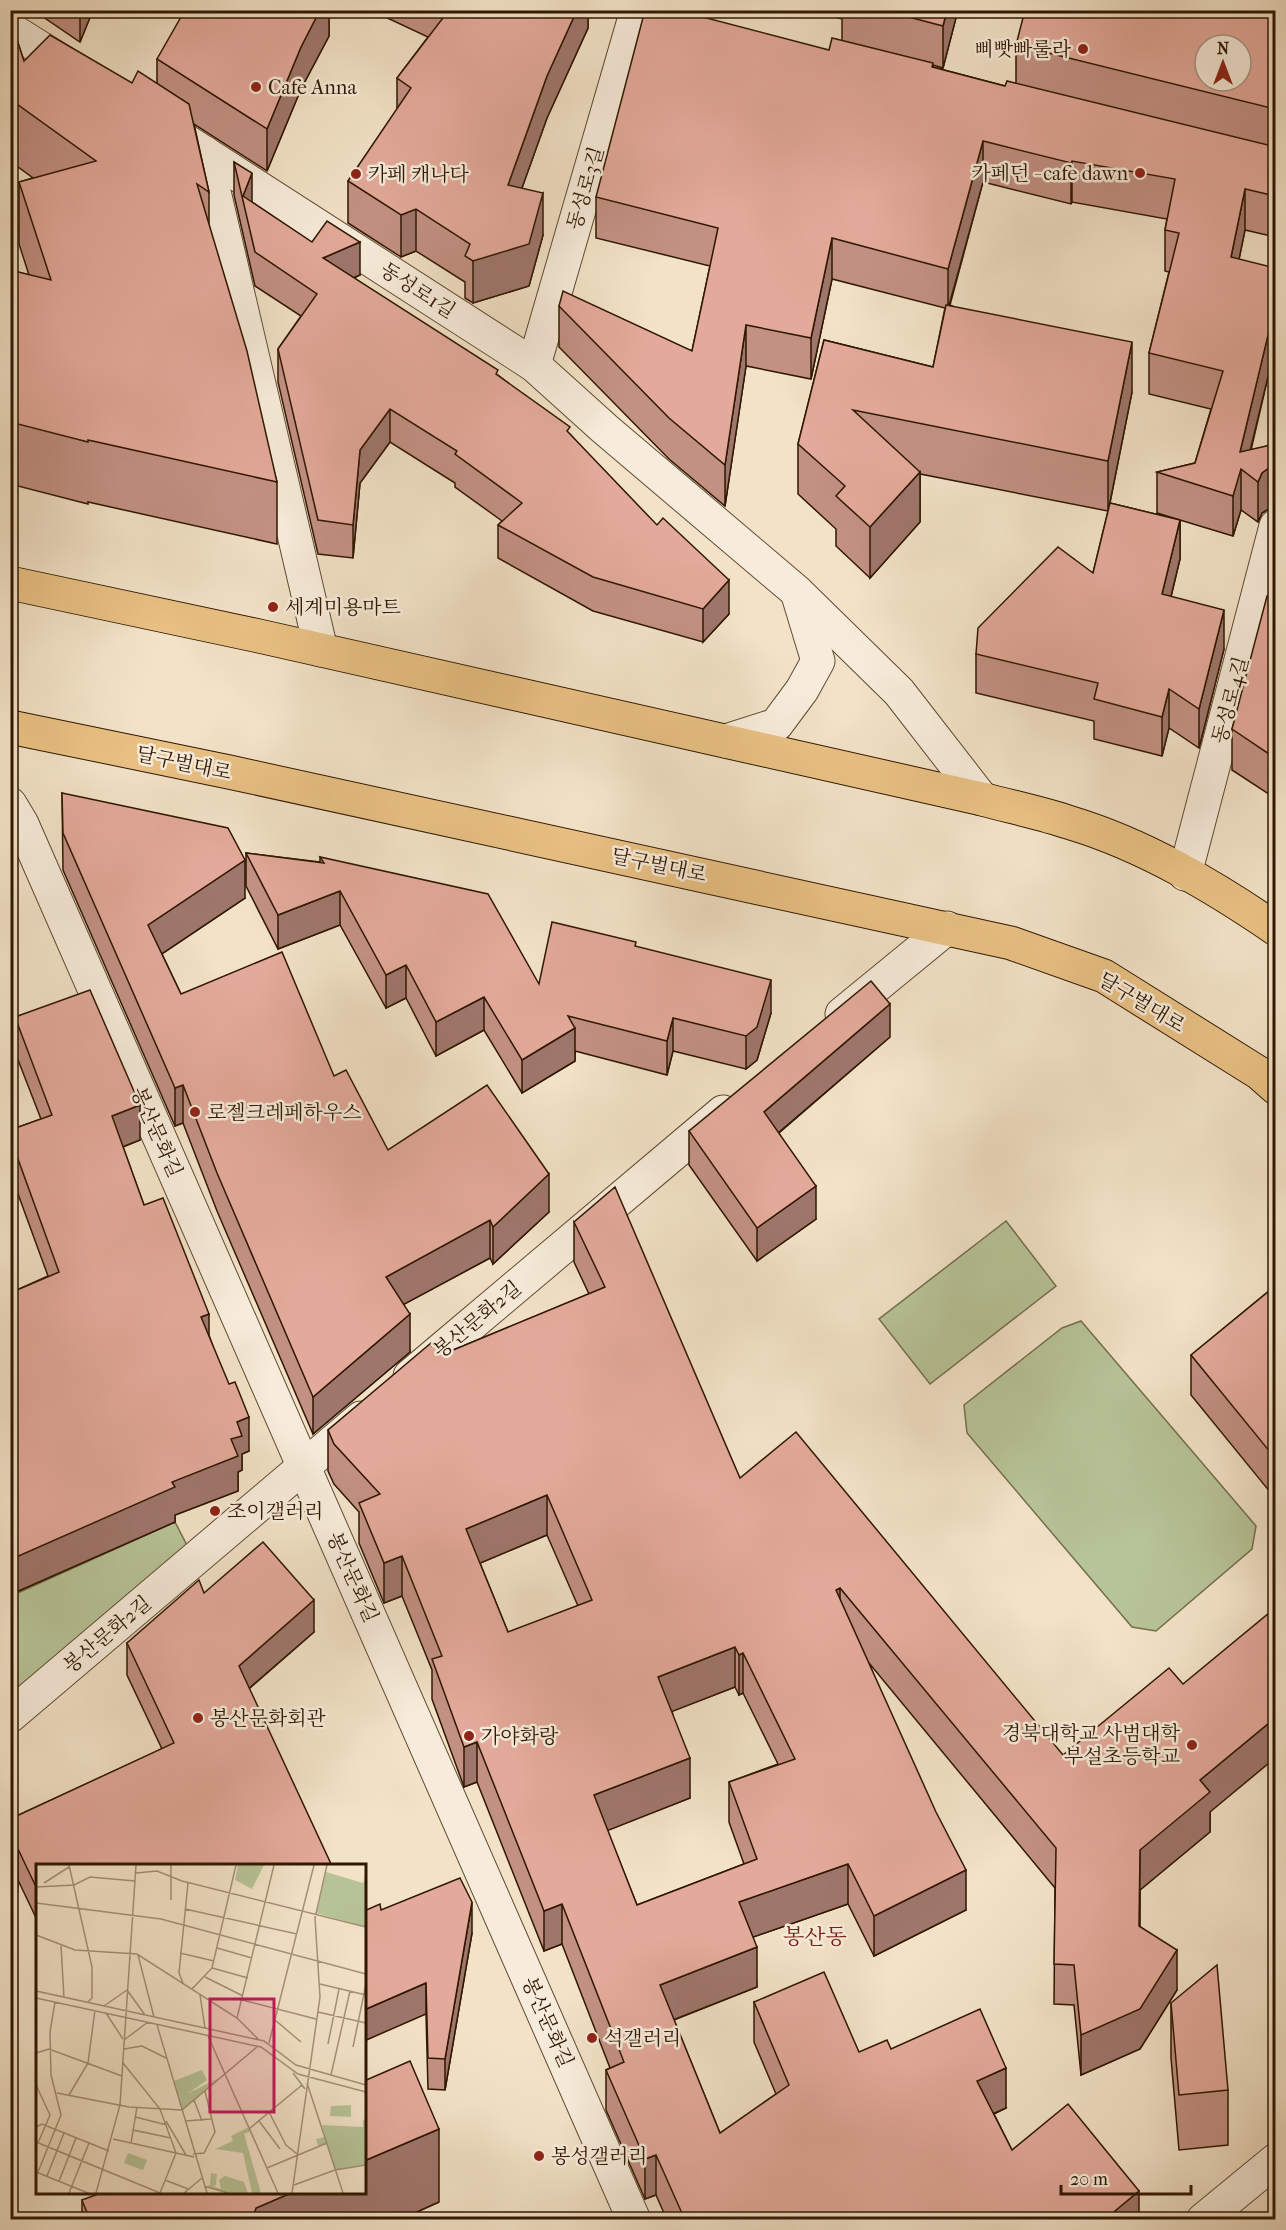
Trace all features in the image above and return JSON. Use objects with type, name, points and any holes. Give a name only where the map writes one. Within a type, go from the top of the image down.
[{"type":"main road","points":[[10,583],[726,741],[982,799],[1072,823],[1147,853],[1238,903],[1275,929]]},
{"type":"main road","name":"달구벌대로","points":[[10,727],[229,772],[1011,943],[1104,976],[1259,1073],[1275,1088]]},
{"type":"street","name":"동성로3길","points":[[534,365],[637,11],[718,31]]},
{"type":"street","points":[[10,29],[98,85]]},
{"type":"street","name":"동성로1길","points":[[137,110],[534,365],[614,437],[796,591],[899,692],[982,799]]},
{"type":"street","points":[[205,153],[321,650]]},
{"type":"street","name":"동성로4길","points":[[1185,874],[1275,526]]},
{"type":"street","points":[[726,741],[776,725],[802,690],[818,661],[796,591]]},
{"type":"street","name":"봉산문화길","points":[[10,804],[22,824],[634,2220]]},
{"type":"street","points":[[821,1031],[947,928]]},
{"type":"street","name":"봉산문화2길","points":[[10,1716],[749,1091]]},
{"type":"street","points":[[1203,2220],[1275,2160]]},
{"type":"green space","points":[[1006,1221],[1056,1286],[930,1384],[879,1319]]},
{"type":"green space","points":[[1081,1321],[1256,1526],[1252,1549],[1156,1631],[1132,1627],[967,1433],[964,1405],[1062,1328]]},
{"type":"green space","points":[[175,1522],[192,1555],[11,1715],[11,1596]]},
{"type":"building","points":[[185,10],[320,10],[301,47],[267,129],[157,59]]},
{"type":"building","points":[[449,10],[577,10],[547,76],[508,185],[543,193],[529,244],[473,261],[465,256],[470,244],[416,209],[401,215],[348,181],[411,88],[397,78]]},
{"type":"building","points":[[645,10],[676,10],[829,50],[832,38],[933,63],[932,67],[1005,86],[1007,81],[1275,146],[1275,196],[1245,189],[1231,257],[1275,268],[1275,306],[1240,452],[1275,444],[1275,467],[1270,467],[1262,473],[1258,482],[1241,469],[1233,496],[1157,472],[1195,463],[1223,371],[1149,353],[1179,233],[1165,230],[1175,179],[1072,161],[1071,163],[983,141],[948,269],[832,238],[811,338],[746,325],[725,465],[669,418],[559,306],[563,291],[692,351],[718,228],[596,197]]},
{"type":"building","points":[[882,10],[947,10],[943,26]]},
{"type":"building","points":[[1025,10],[1275,10],[1275,109],[1210,93],[1253,93],[1253,33],[1193,33],[1193,89],[1016,45]]},
{"type":"building","points":[[10,19],[24,61],[50,35],[132,83],[138,71],[189,104],[209,192],[197,184],[247,351],[277,482],[88,440],[88,442],[10,422],[10,270],[51,280],[19,182],[96,161],[10,99]]},
{"type":"building","points":[[234,162],[252,173],[243,196],[312,242],[327,221],[360,242],[323,258],[498,370],[496,374],[570,427],[567,431],[657,525],[663,518],[729,580],[703,609],[593,577],[498,525],[522,503],[455,454],[457,451],[390,409],[360,450],[353,525],[318,520],[278,349],[317,294],[255,252]]},
{"type":"building","points":[[946,305],[1132,342],[1108,461],[853,410],[920,472],[870,527],[836,496],[845,486],[798,444],[824,340],[933,367]]},
{"type":"building","points":[[1110,503],[1180,520],[1162,594],[1224,610],[1199,709],[1169,689],[1162,717],[1094,699],[1098,683],[976,654],[978,628],[1058,547],[1093,573]]},
{"type":"building","points":[[1267,596],[1275,597],[1275,758],[1232,729]]},
{"type":"building","points":[[62,793],[228,828],[245,860],[148,925],[181,994],[282,952],[334,1076],[346,1070],[388,1150],[487,1085],[549,1174],[493,1227],[490,1220],[386,1277],[410,1314],[313,1397],[217,1173],[183,1085],[175,1088],[63,833]]},
{"type":"building","points":[[246,853],[324,863],[320,857],[488,894],[539,984],[552,922],[636,942],[635,946],[771,980],[757,1027],[746,1036],[673,1018],[667,1041],[568,1016],[575,1028],[522,1060],[484,997],[436,1022],[406,965],[386,975],[340,891],[278,915]]},
{"type":"building","points":[[871,981],[890,1004],[764,1112],[816,1186],[757,1228],[689,1131]]},
{"type":"building","points":[[90,990],[140,1105],[112,1116],[144,1205],[163,1198],[209,1314],[201,1317],[229,1384],[235,1382],[249,1417],[237,1422],[242,1436],[231,1439],[238,1456],[172,1482],[175,1487],[14,1558],[10,1550],[10,1293],[59,1272],[10,1137],[10,1130],[52,1115],[15,1017]]},
{"type":"building","points":[[615,1187],[740,1478],[796,1432],[1063,1755],[1169,1668],[1183,1684],[1275,1608],[1275,1718],[1200,1780],[1210,1792],[1140,1850],[1139,1926],[1177,1950],[1140,2009],[1081,2035],[1074,1965],[1054,1964],[1056,1848],[840,1588],[836,1590],[936,1812],[966,1870],[874,1916],[848,1864],[739,1902],[757,1947],[660,1985],[720,2133],[789,2085],[754,2002],[824,1972],[859,2052],[887,2040],[891,2049],[980,2009],[1006,2068],[977,2081],[1012,2150],[1068,2104],[1139,2191],[1104,2220],[685,2220],[656,2155],[645,2159],[606,2070],[624,2062],[562,1904],[544,1911],[477,1742],[464,1747],[432,1659],[442,1656],[402,1556],[384,1563],[359,1503],[380,1494],[334,1444],[328,1430],[431,1343],[432,1346],[440,1339],[446,1353],[605,1287],[574,1222]],"holes":[[[547,1495],[592,1600],[508,1632],[466,1529]],[[735,1647],[739,1655],[743,1653],[795,1759],[729,1782],[757,1859],[637,1905],[594,1795],[690,1758],[658,1677]]]},
{"type":"building","points":[[1275,1286],[1275,1458],[1191,1355]]},
{"type":"building","name":"봉산문화회관","points":[[263,1542],[314,1600],[239,1666],[331,1864],[36,1864],[36,1887],[18,1849],[10,1989],[10,1819],[174,1743],[127,1643],[199,1580],[204,1593]]},
{"type":"building","points":[[460,1878],[472,1902],[445,2059],[428,2058],[426,1983],[366,2009],[366,1910],[380,1904],[381,1910]]},
{"type":"building","points":[[1217,1965],[1228,2090],[1179,2095],[1171,2003]]},
{"type":"building","points":[[410,2061],[439,2129],[366,2160],[366,2080]]},
{"type":"building","points":[[98,2194],[289,2194],[256,2208],[252,2220],[90,2220],[82,2200]]},
{"type":"place","name":"삐빳빠룰라","points":[[1083,49]]},
{"type":"place","name":"Cafe Anna","points":[[256,87]]},
{"type":"place","name":"카페던 - cafe dawn","points":[[1140,173]]},
{"type":"place","name":"카페 캐나다","points":[[356,174]]},
{"type":"place","name":"세계미용마트","points":[[273,607]]},
{"type":"place","name":"로젤크레페하우스","points":[[195,1112]]},
{"type":"place","name":"조이갤러리","points":[[215,1511]]},
{"type":"place","name":"봉산문화회관","points":[[198,1718]]},
{"type":"place","name":"가야화랑","points":[[469,1736]]},
{"type":"place","name":"경북대학교 사범대학 부설초등학교","points":[[1192,1745]]},
{"type":"place","name":"석갤러리","points":[[592,2038]]},
{"type":"place","name":"봉성갤러리","points":[[539,2156]]},
{"type":"district","name":"봉산동","points":[[815,1936]]}]
